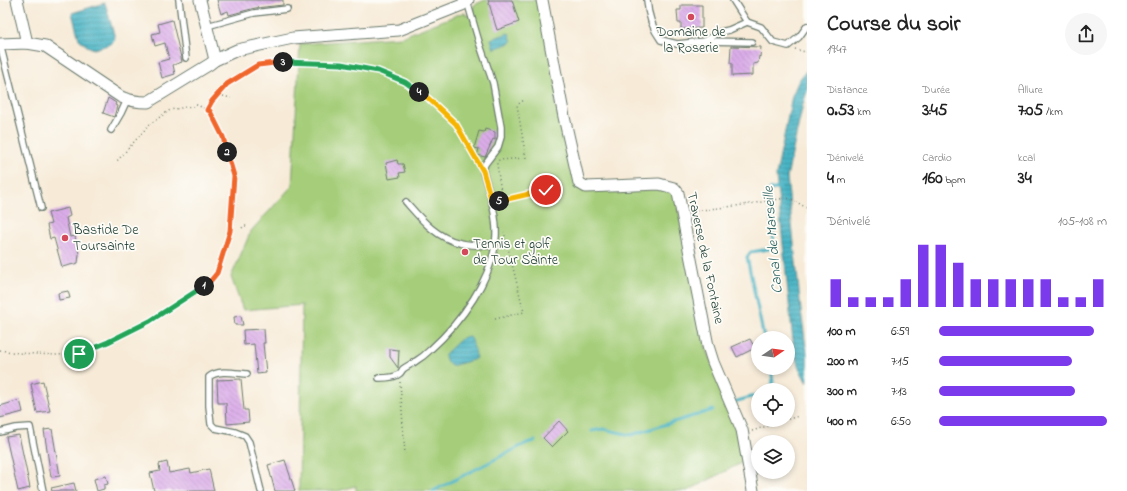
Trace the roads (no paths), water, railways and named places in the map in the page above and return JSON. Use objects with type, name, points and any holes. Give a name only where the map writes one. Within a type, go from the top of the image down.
[{"type":"street","points":[[17,0],[27,42]]},
{"type":"street","points":[[200,0],[215,60]]},
{"type":"street","points":[[0,44],[27,42],[45,46],[121,97],[137,102],[148,102],[215,60],[237,50],[293,38],[399,30],[462,5],[468,0]]},
{"type":"street","name":"Traverse de la Fontaine","points":[[542,0],[564,117],[579,183],[586,187],[659,184],[674,188],[678,193],[708,346],[713,362],[742,430],[753,491]]},
{"type":"lane","points":[[179,0],[186,58]]},
{"type":"lane","points":[[379,378],[391,377],[399,374],[403,369],[417,361],[441,339],[470,303],[480,287],[494,254],[496,237],[495,217],[483,171],[485,164],[498,147],[502,126],[493,83],[479,42],[468,0]]},
{"type":"lane","points":[[647,0],[650,20],[655,33],[661,40],[677,44],[705,41],[752,42]]},
{"type":"lane","points":[[733,0],[747,22],[761,27],[773,42],[788,46],[799,37],[807,26]]},
{"type":"lane","points":[[207,26],[254,13],[287,9]]},
{"type":"lane","points":[[705,41],[720,32],[729,30],[747,22]]},
{"type":"lane","points":[[0,44],[41,208]]},
{"type":"lane","points":[[111,130],[127,100]]},
{"type":"lane","points":[[406,202],[431,229],[446,239],[461,244],[495,246]]},
{"type":"lane","points":[[247,374],[227,372],[213,374],[209,377],[209,406],[211,424],[215,428],[245,436],[249,442],[261,491]]},
{"type":"lane","points":[[0,432],[16,428],[30,427],[43,491]]},
{"type":"water","points":[[105,3],[115,38],[111,44],[94,49],[87,46],[79,39],[72,13]]},
{"type":"water","points":[[509,33],[512,42],[494,49],[491,39]]},
{"type":"water","points":[[807,70],[807,91],[787,177],[807,355],[807,383],[799,368],[795,354],[795,331],[792,331],[776,176],[792,96],[799,80]]},
{"type":"water","points":[[469,336],[472,340],[476,358],[451,366],[448,364],[445,354],[462,338]]},
{"type":"waterway","name":"Canal de Marseille","points":[[763,331],[747,257],[751,252],[769,249],[774,244],[768,194],[770,190],[780,188]]},
{"type":"waterway","points":[[772,375],[773,383]]},
{"type":"waterway","points":[[734,402],[751,397]]},
{"type":"waterway","points":[[592,431],[603,429],[631,435],[713,410]]},
{"type":"waterway","points":[[433,491],[527,443],[535,441]]},
{"type":"place","name":"Domaine de la Roserie","points":[[691,17]]},
{"type":"place","name":"Bastide De Toursainte","points":[[65,238]]},
{"type":"place","name":"Tennis et golf de Tour Sainte","points":[[465,252]]}]
